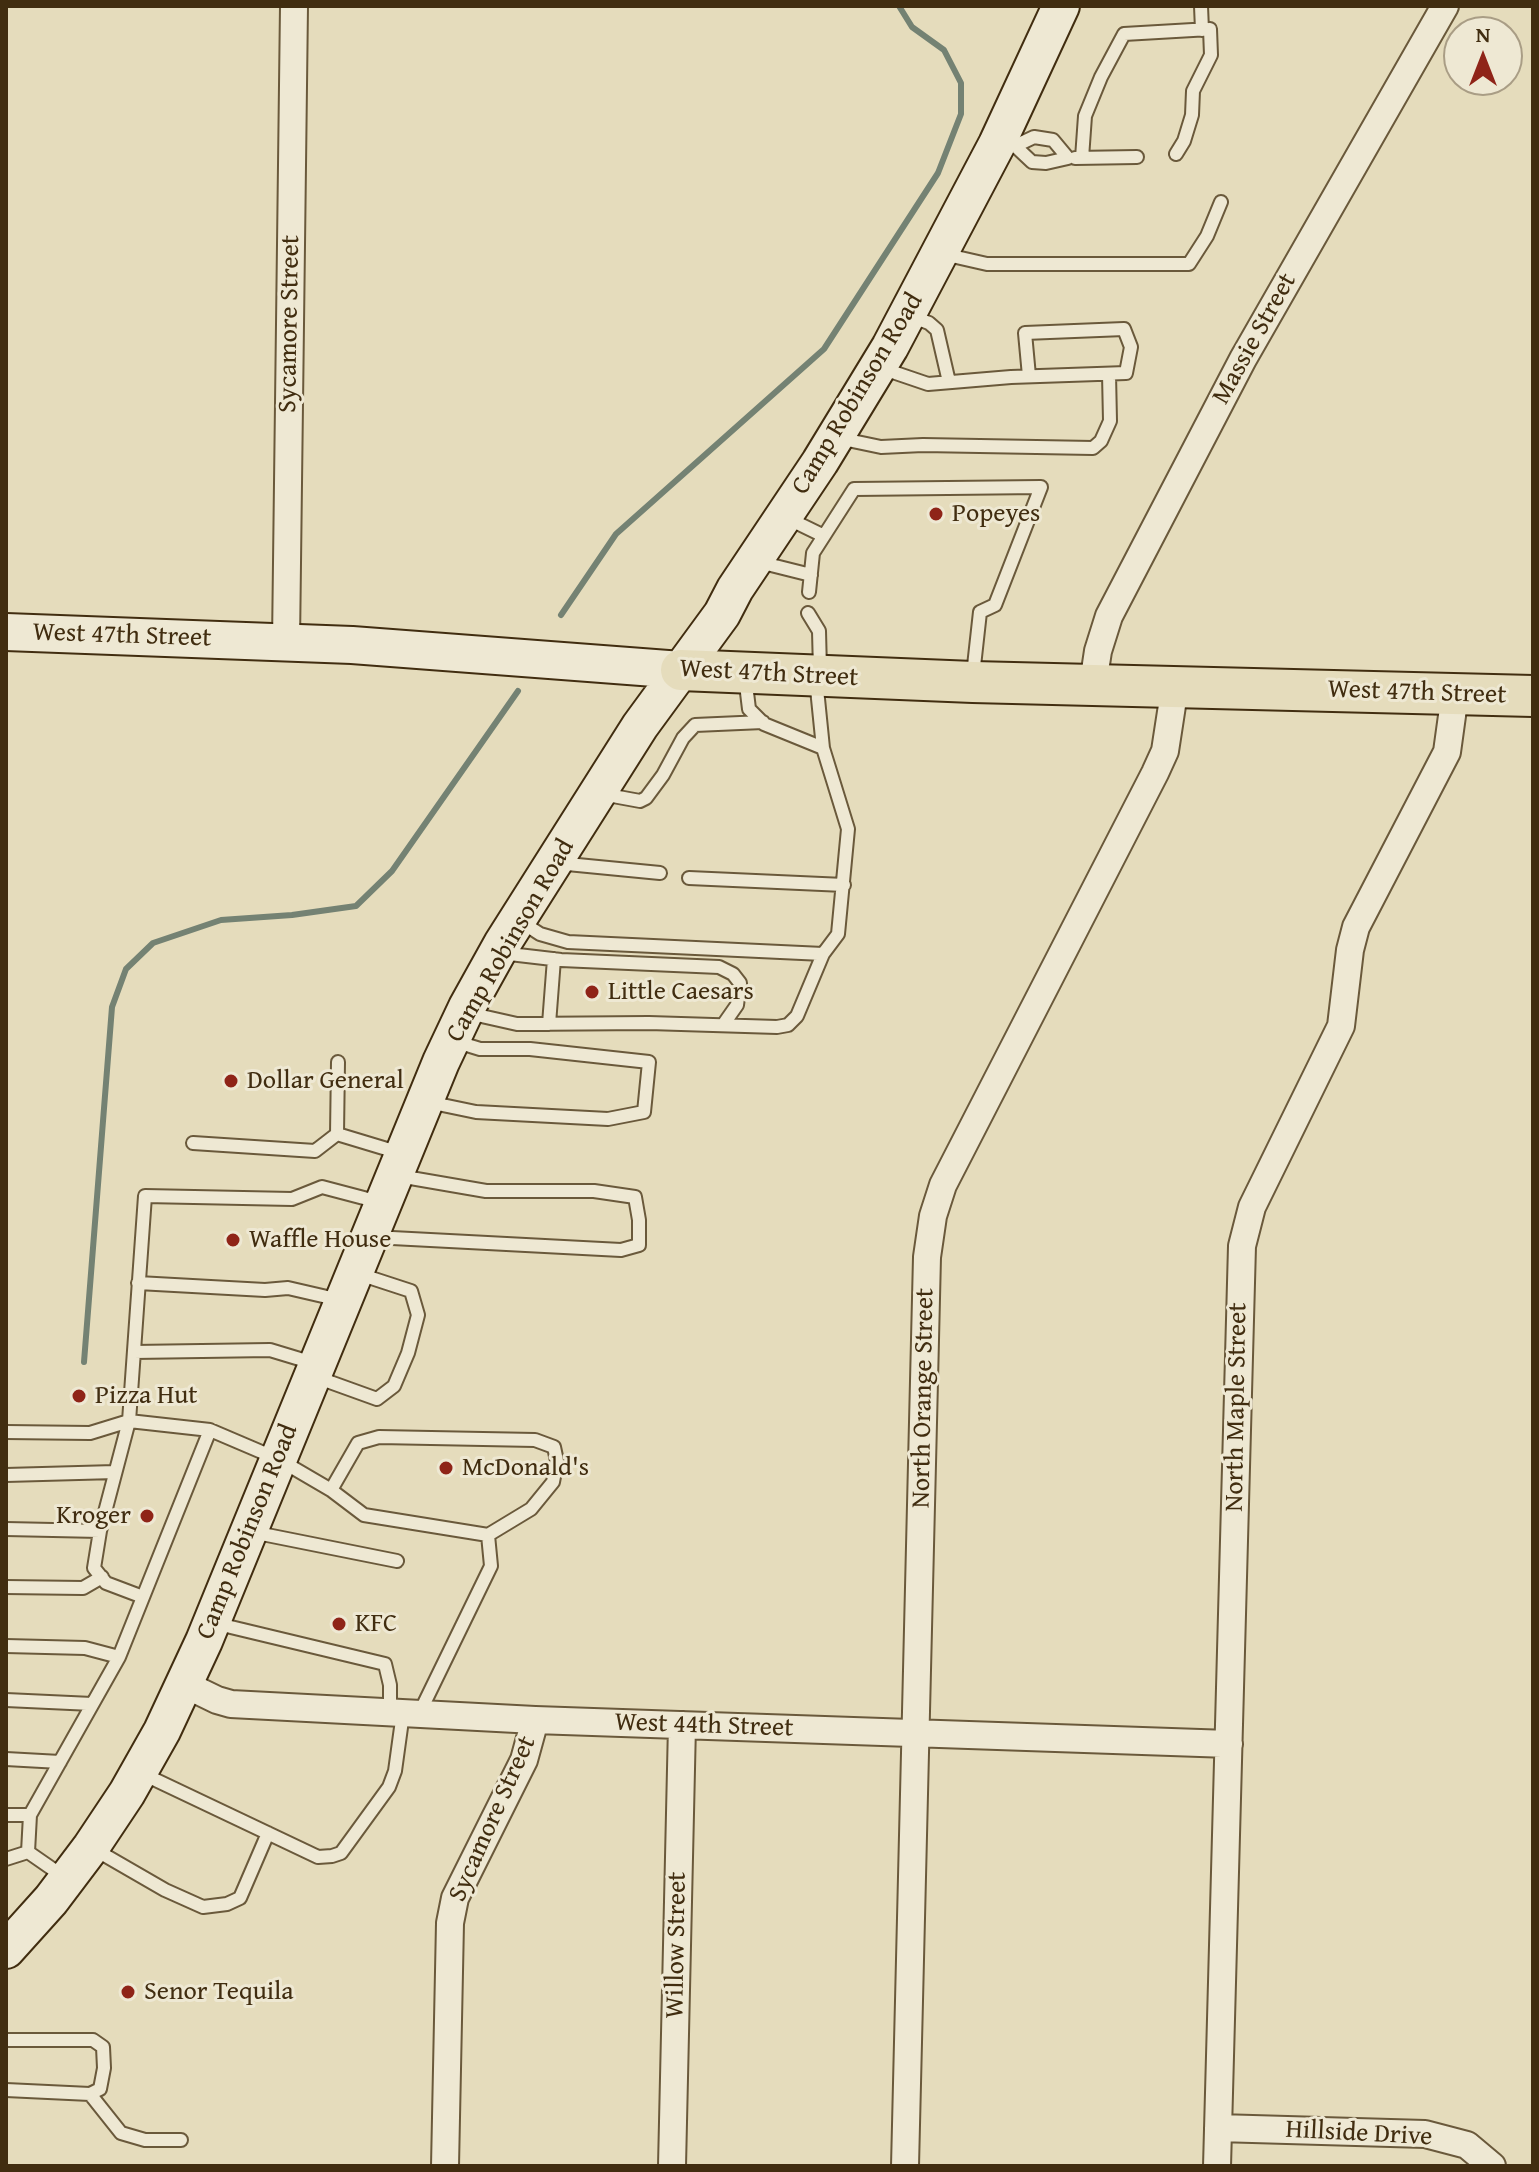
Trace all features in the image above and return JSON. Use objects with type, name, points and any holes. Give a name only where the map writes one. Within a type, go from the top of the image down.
[{"type":"main road","name":"Camp Robinson Road","points":[[6,1950],[91,1847],[162,1731],[211,1623],[425,1101],[458,1026],[497,953],[640,726],[722,614],[878,367],[940,253],[1006,145],[1061,6]]},
{"type":"main road","name":"West 47th Street","points":[[6,632],[286,642],[818,677],[1533,696]]},
{"type":"street","name":"Sycamore Street","points":[[286,642],[294,6]]},
{"type":"street","name":"Massie Street","points":[[1093,684],[1103,632],[1116,602],[1243,359],[1445,6]]},
{"type":"street","name":"North Orange Street","points":[[905,2166],[927,1257],[933,1216],[943,1185],[1155,773],[1165,751],[1175,686]]},
{"type":"street","name":"North Maple Street","points":[[1217,2166],[1242,1246],[1252,1207],[1341,1026],[1350,950],[1356,927],[1447,752],[1455,694]]},
{"type":"street","name":"West 44th Street","points":[[184,1684],[231,1704],[535,1720],[1229,1744]]},
{"type":"street","name":"Sycamore Street","points":[[445,2166],[450,1923],[455,1898],[524,1760],[535,1720]]},
{"type":"street","name":"Willow Street","points":[[672,2165],[682,1725]]},
{"type":"street","name":"Hillside Drive","points":[[1218,2128],[1425,2134],[1467,2145],[1492,2166]]},
{"type":"lane","points":[[1176,154],[1184,141],[1192,115],[1193,91],[1211,55],[1201,6]]},
{"type":"lane","points":[[1075,158],[1085,116],[1124,34],[1206,30]]},
{"type":"lane","points":[[1006,145],[1034,137],[1053,140],[1075,158]]},
{"type":"lane","points":[[1006,145],[1032,162],[1137,157]]},
{"type":"lane","points":[[940,253],[987,264],[1189,264],[1207,236],[1221,202]]},
{"type":"lane","points":[[907,315],[929,323],[937,330],[949,382]]},
{"type":"lane","points":[[878,367],[928,384],[1126,373],[1131,347],[1124,329],[1025,333],[1029,376]]},
{"type":"lane","points":[[835,437],[881,447],[1093,448],[1101,441],[1110,421],[1109,374]]},
{"type":"lane","points":[[809,592],[813,553],[854,489],[1041,487],[995,605],[980,612],[973,682]]},
{"type":"lane","points":[[784,516],[824,536]]},
{"type":"lane","points":[[754,560],[811,575]]},
{"type":"lane","points":[[458,1026],[788,1025],[797,1016],[823,954],[838,934],[848,829],[823,748],[818,677],[819,631],[808,613]]},
{"type":"lane","points":[[745,673],[749,709],[763,722],[823,748]]},
{"type":"lane","points":[[598,793],[640,801],[646,798],[683,738],[695,725],[763,722]]},
{"type":"lane","points":[[554,863],[660,873]]},
{"type":"lane","points":[[689,878],[844,885]]},
{"type":"lane","points":[[518,920],[540,934],[568,942],[823,954]]},
{"type":"lane","points":[[497,953],[554,959],[719,967],[733,974],[740,983],[737,1005],[723,1025]]},
{"type":"lane","points":[[549,1024],[554,959]]},
{"type":"lane","points":[[425,1101],[476,1112],[505,1114],[608,1119],[644,1112],[649,1062],[530,1049],[480,1049],[458,1026]]},
{"type":"lane","points":[[337,1134],[338,1062]]},
{"type":"lane","points":[[193,1143],[315,1151],[337,1134]]},
{"type":"lane","points":[[337,1134],[394,1177]]},
{"type":"lane","points":[[143,1597],[106,1583],[94,1568],[100,1531],[129,1421],[145,1196],[292,1199],[322,1187],[394,1177],[486,1191],[594,1191],[635,1197],[639,1220],[639,1245],[621,1250],[369,1237]]},
{"type":"lane","points":[[134,1352],[270,1350],[377,1399],[394,1386],[408,1353],[418,1315],[411,1291],[349,1286],[265,1290],[138,1283]]},
{"type":"lane","points":[[6,1432],[90,1433],[129,1421],[210,1430],[278,1459],[331,1490],[364,1515],[488,1535],[531,1509],[553,1482],[557,1461],[554,1447],[535,1440],[379,1437],[358,1443],[331,1490]]},
{"type":"lane","points":[[28,1852],[30,1815],[119,1657],[210,1430]]},
{"type":"lane","points":[[6,1475],[115,1472]]},
{"type":"lane","points":[[6,1529],[100,1531]]},
{"type":"lane","points":[[249,1531],[397,1561]]},
{"type":"lane","points":[[139,1772],[318,1857],[341,1853],[389,1787],[395,1771],[404,1713],[491,1566],[488,1535]]},
{"type":"lane","points":[[6,1587],[83,1588],[102,1577]]},
{"type":"lane","points":[[211,1623],[385,1664],[390,1685],[404,1713]]},
{"type":"lane","points":[[6,1646],[85,1648],[119,1657]]},
{"type":"lane","points":[[6,1700],[92,1704]]},
{"type":"lane","points":[[6,1759],[60,1762]]},
{"type":"lane","points":[[6,1815],[30,1815]]},
{"type":"lane","points":[[91,1847],[165,1890],[203,1907],[227,1904],[240,1898],[268,1833]]},
{"type":"lane","points":[[6,1859],[28,1852]]},
{"type":"lane","points":[[28,1852],[67,1878]]},
{"type":"lane","points":[[6,2040],[93,2040],[103,2047],[104,2068],[100,2089],[90,2094],[6,2090]]},
{"type":"lane","points":[[90,2094],[121,2133],[145,2140],[181,2140]]},
{"type":"waterway","points":[[561,615],[616,534],[824,349],[938,173],[961,114],[961,83],[944,50],[912,27],[899,6]]},
{"type":"waterway","points":[[84,1362],[112,1007],[126,969],[153,943],[221,920],[356,906],[392,871],[518,691]]},
{"type":"place","name":"Popeyes","points":[[936,514]]},
{"type":"place","name":"Little Caesars","points":[[592,992]]},
{"type":"place","name":"Dollar General","points":[[231,1081]]},
{"type":"place","name":"Waffle House","points":[[233,1240]]},
{"type":"place","name":"Pizza Hut","points":[[79,1396]]},
{"type":"place","name":"McDonald's","points":[[446,1468]]},
{"type":"place","name":"Kroger","points":[[147,1516]]},
{"type":"place","name":"KFC","points":[[339,1624]]},
{"type":"place","name":"Senor Tequila","points":[[128,1992]]}]
